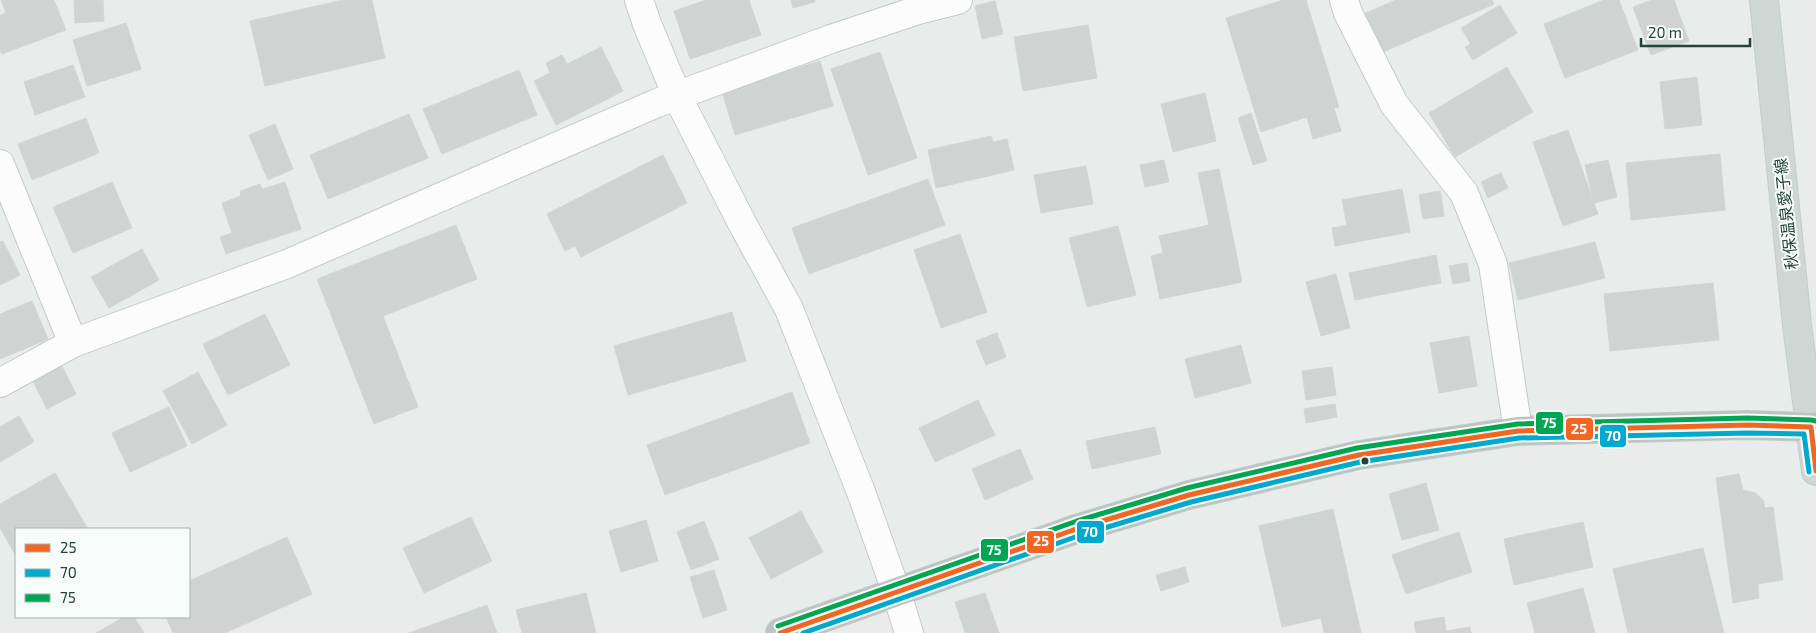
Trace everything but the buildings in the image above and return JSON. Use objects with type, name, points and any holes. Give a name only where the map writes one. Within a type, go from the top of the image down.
[{"type":"highway","points":[[780,633],[1080,528],[1189,495],[1359,455],[1518,431],[1747,425],[1813,427]]},
{"type":"main road","name":"秋保温泉愛子線","points":[[1764,0],[1797,325],[1813,427],[1816,471]]},
{"type":"street","points":[[639,0],[677,96],[742,223],[789,309],[861,492],[909,633]]},
{"type":"street","points":[[0,383],[72,343],[287,264],[657,103],[813,45],[888,10],[918,10],[958,0]]},
{"type":"street","points":[[1344,0],[1348,13],[1394,104],[1464,193],[1493,264],[1518,431]]},
{"type":"street","points":[[0,164],[72,343]]},
{"type":"transit line","name":"75","points":[[778,626],[1077,521],[1187,488],[1357,448],[1518,424],[1747,418],[1816,421]]},
{"type":"transit line","name":"25","points":[[780,633],[1079,528],[1189,495],[1359,455],[1518,431],[1747,425],[1811,427],[1816,471]]},
{"type":"transit line","name":"70","points":[[803,633],[1081,535],[1191,502],[1360,462],[1519,438],[1747,433],[1804,434],[1809,472]]}]
